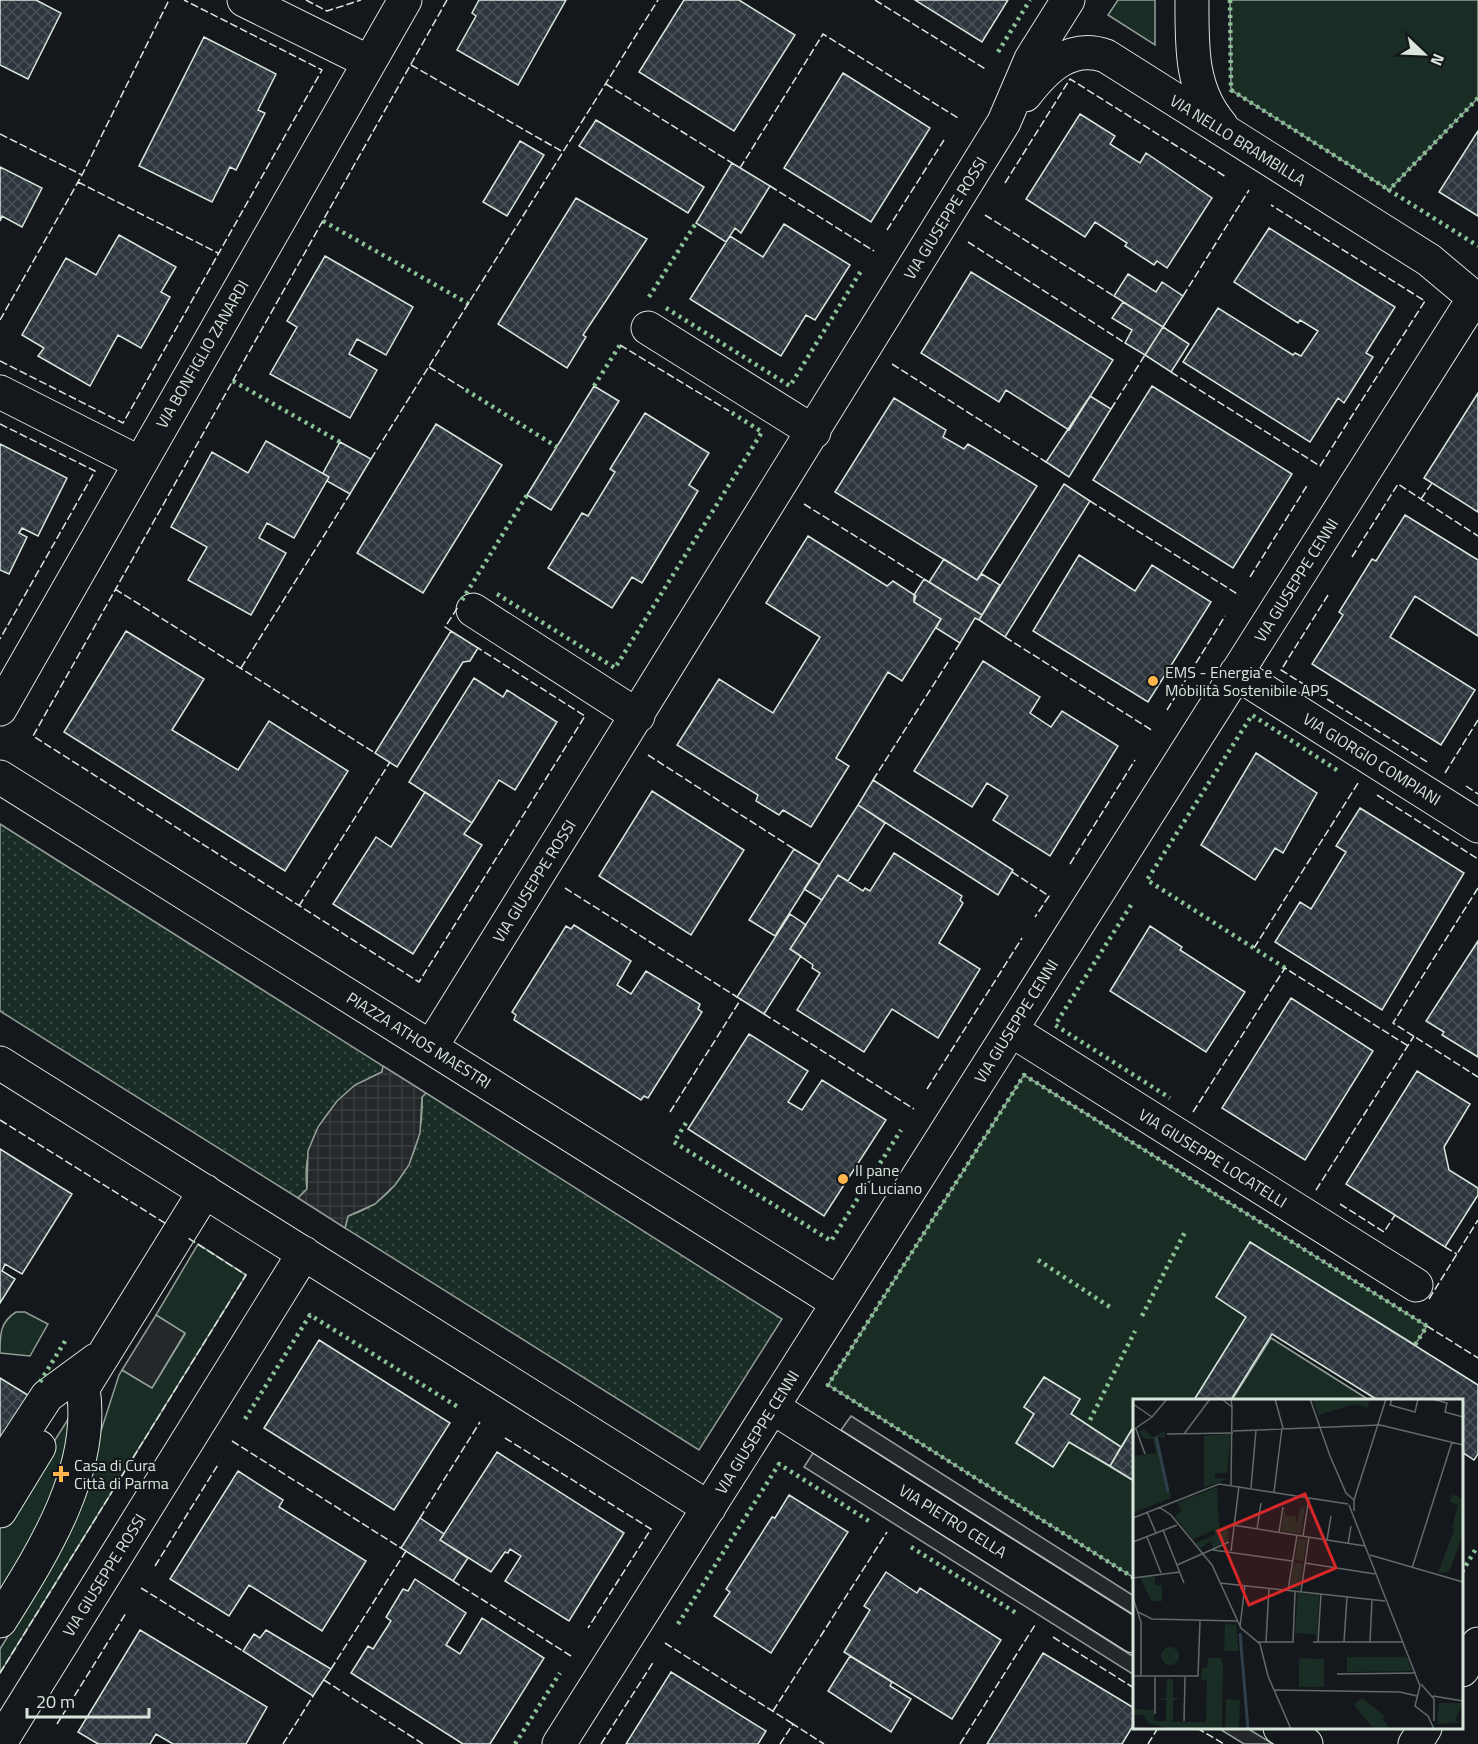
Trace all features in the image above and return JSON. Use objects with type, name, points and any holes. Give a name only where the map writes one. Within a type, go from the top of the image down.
[{"type":"street","points":[[244,0],[369,62]]},
{"type":"street","name":"VIA BONFIGLIO ZANARDI","points":[[0,709],[405,0]]},
{"type":"street","name":"VIA GIUSEPPE ROSSI","points":[[431,1047],[1004,122],[1027,66],[1068,0]]},
{"type":"street","points":[[1192,0],[1193,57],[1199,89],[1215,117],[1239,140]]},
{"type":"street","name":"VIA NELLO BRAMBILLA","points":[[1004,122],[1047,68],[1066,57],[1096,52],[1429,260],[1476,299]]},
{"type":"street","name":"VIA GIUSEPPE CENNI","points":[[559,1744],[1236,673],[1476,299]]},
{"type":"street","points":[[648,328],[814,432]]},
{"type":"street","points":[[0,392],[140,463]]},
{"type":"street","points":[[473,610],[638,716]]},
{"type":"street","name":"VIA GIORGIO COMPIANI","points":[[1236,673],[1478,826]]},
{"type":"street","name":"PIAZZA ATHOS MAESTRI","points":[[0,777],[838,1303]]},
{"type":"street","name":"VIA GIUSEPPE LOCATELLI","points":[[1011,1030],[1416,1285]]},
{"type":"street","points":[[0,1063],[709,1508]]},
{"type":"street","points":[[0,1511],[63,1408],[83,1388],[205,1191]]},
{"type":"street","name":"VIA GIUSEPPE ROSSI","points":[[0,1743],[303,1253]]},
{"type":"street","points":[[0,1468],[46,1396],[103,1356]]},
{"type":"street","points":[[0,1621],[47,1543],[63,1508],[85,1436],[87,1410],[83,1388]]},
{"type":"street","name":"VIA PIETRO CELLA","points":[[772,1407],[1133,1635]]},
{"type":"street","points":[[1463,1667],[1478,1644]]},
{"type":"street","points":[[1282,1729],[1306,1744]]},
{"type":"street","points":[[1415,1744],[1424,1729]]},
{"type":"green space","points":[[1118,0],[1155,0],[1155,45],[1108,15]]},
{"type":"green space","points":[[1230,0],[1478,0],[1478,98],[1389,190],[1231,90]]},
{"type":"green space","points":[[0,824],[383,1066],[382,1072],[349,1092],[324,1118],[309,1151],[306,1170],[307,1189],[298,1198],[0,1011]]},
{"type":"green space","points":[[1024,1075],[1427,1326],[1415,1345],[1250,1242],[1216,1297],[1246,1317],[1195,1399],[1133,1399],[1133,1428],[1121,1447],[1071,1414],[1080,1399],[1044,1377],[1024,1407],[1034,1414],[1016,1443],[1053,1467],[1069,1442],[1133,1480],[1133,1577],[828,1385]]},
{"type":"green space","points":[[426,1093],[782,1319],[699,1450],[345,1228],[348,1216],[382,1198],[405,1170],[419,1135],[422,1097]]},
{"type":"green space","points":[[198,1244],[246,1275],[0,1673],[0,1649],[47,1573],[79,1499],[119,1375],[122,1370],[152,1388],[185,1334],[156,1315]]},
{"type":"green space","points":[[16,1312],[25,1312],[48,1324],[30,1356],[0,1353],[2,1329],[7,1320]]},
{"type":"green space","points":[[1271,1338],[1366,1398],[1365,1399],[1233,1399]]},
{"type":"green space","points":[[72,1413],[75,1413],[49,1509],[0,1597],[0,1527]]},
{"type":"shaded area","points":[[383,1066],[426,1093],[422,1097],[420,1133],[409,1165],[395,1185],[375,1204],[348,1216],[345,1228],[298,1198],[307,1189],[308,1151],[318,1127],[337,1101],[355,1085],[382,1072]]},
{"type":"shaded area","points":[[156,1315],[185,1333],[152,1388],[122,1370]]},
{"type":"shaded area","points":[[851,1416],[1133,1595],[1133,1614],[841,1430]]},
{"type":"shaded area","points":[[813,1453],[1133,1656],[1133,1674],[804,1467]]},
{"type":"shaded area","points":[[1220,1729],[1249,1729],[1273,1744],[1244,1744]]},
{"type":"building","points":[[0,0],[36,0],[61,13],[28,79],[0,65]]},
{"type":"building","points":[[479,0],[566,0],[518,85],[457,50],[476,16],[472,13]]},
{"type":"building","points":[[684,0],[739,0],[795,35],[734,131],[639,72]]},
{"type":"building","points":[[915,0],[1008,0],[982,42]]},
{"type":"building","points":[[204,37],[276,74],[258,110],[265,113],[236,170],[230,167],[212,202],[139,166]]},
{"type":"building","points":[[843,73],[930,128],[871,222],[784,168]]},
{"type":"building","points":[[1080,114],[1115,136],[1110,144],[1140,163],[1146,153],[1212,198],[1167,268],[1157,261],[1154,265],[1125,246],[1127,243],[1095,222],[1085,237],[1026,199]]},
{"type":"building","points":[[596,120],[704,187],[688,213],[579,146]]},
{"type":"building","points":[[1478,131],[1478,216],[1439,192]]},
{"type":"building","points":[[520,141],[544,155],[507,216],[483,202]]},
{"type":"building","points":[[732,163],[770,186],[741,233],[735,228],[726,242],[696,223]]},
{"type":"building","points":[[0,167],[42,188],[22,227],[2,216],[0,221]]},
{"type":"building","points":[[576,198],[647,239],[583,335],[586,337],[567,368],[498,324]]},
{"type":"building","points":[[784,224],[850,265],[815,320],[806,315],[781,356],[690,299],[730,236],[763,257]]},
{"type":"building","points":[[1269,228],[1395,307],[1366,353],[1373,357],[1344,403],[1338,398],[1310,442],[1183,362],[1218,308],[1293,355],[1295,353],[1301,356],[1318,331],[1300,320],[1298,323],[1234,282]]},
{"type":"building","points":[[119,235],[176,267],[161,292],[170,297],[141,348],[118,335],[90,386],[38,356],[44,348],[22,335],[66,258],[96,275]]},
{"type":"building","points":[[325,256],[413,307],[386,355],[357,339],[349,354],[377,370],[350,418],[270,374],[297,327],[287,321]]},
{"type":"building","points":[[971,272],[1113,360],[1069,430],[1006,390],[999,402],[921,353]]},
{"type":"building","points":[[1128,274],[1156,292],[1162,282],[1183,296],[1163,327],[1114,296]]},
{"type":"building","points":[[1123,302],[1163,327],[1145,355],[1125,343],[1132,330],[1112,318]]},
{"type":"building","points":[[1163,327],[1189,344],[1171,372],[1145,355]]},
{"type":"building","points":[[594,386],[619,401],[551,510],[527,495]]},
{"type":"building","points":[[1152,386],[1292,474],[1233,568],[1093,480]]},
{"type":"building","points":[[1478,393],[1478,512],[1424,478]]},
{"type":"building","points":[[1090,396],[1111,409],[1069,477],[1046,462]]},
{"type":"building","points":[[894,398],[946,430],[943,437],[964,449],[968,444],[1037,486],[977,580],[835,492]]},
{"type":"building","points":[[645,413],[709,453],[689,485],[698,491],[642,583],[632,577],[612,608],[548,568],[582,513],[588,516],[615,472],[610,469]]},
{"type":"building","points":[[436,424],[502,465],[423,593],[357,553]]},
{"type":"building","points":[[266,441],[329,477],[294,538],[267,523],[259,538],[286,553],[251,615],[188,580],[207,547],[171,527],[212,452],[248,473]]},
{"type":"building","points":[[340,442],[371,459],[350,494],[327,481],[329,477],[323,473]]},
{"type":"building","points":[[0,444],[67,478],[38,536],[22,528],[19,533],[27,537],[9,574],[0,570]]},
{"type":"building","points":[[1064,484],[1090,501],[1005,637],[979,620]]},
{"type":"building","points":[[1405,515],[1478,560],[1478,636],[1415,596],[1390,637],[1475,690],[1441,745],[1312,664],[1343,615],[1339,612],[1372,559],[1376,561]]},
{"type":"building","points":[[808,536],[887,586],[893,581],[916,596],[914,602],[941,619],[902,681],[888,672],[836,758],[849,766],[811,827],[783,810],[779,815],[756,801],[758,795],[677,745],[719,679],[773,713],[820,637],[766,603]]},
{"type":"building","points":[[1079,555],[1135,591],[1152,565],[1211,602],[1148,702],[1033,631]]},
{"type":"building","points":[[944,559],[977,580],[982,574],[1000,585],[982,615],[929,582]]},
{"type":"building","points":[[924,579],[982,615],[979,620],[975,618],[960,643],[936,628],[941,619],[914,602],[914,595]]},
{"type":"building","points":[[126,631],[204,679],[172,730],[238,770],[269,721],[348,771],[285,871],[64,732]]},
{"type":"building","points":[[451,631],[478,648],[470,661],[463,662],[397,767],[375,753]]},
{"type":"building","points":[[983,661],[1040,697],[1030,713],[1051,727],[1062,711],[1118,746],[1050,856],[993,820],[1008,796],[987,783],[972,807],[914,771]]},
{"type":"building","points":[[474,678],[503,697],[507,690],[557,722],[515,790],[499,780],[472,823],[409,782]]},
{"type":"building","points":[[1256,753],[1317,793],[1283,853],[1275,848],[1255,880],[1201,845]]},
{"type":"building","points":[[873,780],[1013,870],[998,895],[858,805]]},
{"type":"building","points":[[652,791],[744,850],[691,935],[599,876]]},
{"type":"building","points":[[425,792],[472,823],[464,834],[482,845],[413,954],[333,904],[376,837],[391,847]]},
{"type":"building","points":[[858,805],[885,823],[848,881],[838,875],[822,900],[804,889]]},
{"type":"building","points":[[1360,808],[1464,873],[1382,1010],[1275,942],[1300,902],[1311,909],[1346,852],[1336,846]]},
{"type":"building","points":[[794,849],[820,865],[775,936],[749,920]]},
{"type":"building","points":[[894,853],[962,896],[960,900],[963,903],[939,943],[980,969],[938,1038],[892,1009],[864,1052],[797,1010],[820,973],[812,968],[813,965],[790,949],[838,875],[863,891],[865,888],[870,891]]},
{"type":"building","points":[[790,914],[806,925],[790,949],[801,956],[764,1014],[737,997]]},
{"type":"building","points":[[574,925],[631,961],[617,985],[631,994],[646,971],[700,1004],[698,1009],[702,1012],[648,1098],[644,1096],[641,1100],[514,1020],[516,1015],[512,1012],[566,926],[571,929]]},
{"type":"building","points":[[1150,926],[1182,947],[1180,950],[1245,992],[1206,1052],[1110,991]]},
{"type":"building","points":[[1478,941],[1478,1057],[1442,1035],[1444,1032],[1426,1021]]},
{"type":"building","points":[[1291,998],[1373,1051],[1305,1160],[1222,1108]]},
{"type":"building","points":[[749,1034],[808,1071],[788,1102],[802,1110],[822,1080],[886,1120],[824,1216],[688,1129]]},
{"type":"building","points":[[1417,1071],[1470,1104],[1444,1147],[1449,1170],[1478,1188],[1478,1195],[1445,1247],[1346,1184]]},
{"type":"building","points":[[0,1149],[72,1194],[22,1274],[5,1264],[2,1271],[15,1279],[0,1303]]},
{"type":"building","points":[[1250,1242],[1478,1385],[1478,1454],[1474,1460],[1463,1453],[1463,1399],[1376,1399],[1272,1334],[1232,1399],[1195,1399],[1246,1317],[1216,1297]]},
{"type":"building","points":[[319,1340],[450,1423],[394,1510],[264,1428]]},
{"type":"building","points":[[1044,1377],[1080,1399],[1071,1414],[1121,1447],[1110,1466],[1069,1442],[1053,1467],[1016,1443],[1034,1414],[1024,1407]]},
{"type":"building","points":[[0,1378],[31,1397],[0,1447]]},
{"type":"building","points":[[1133,1428],[1133,1480],[1110,1466]]},
{"type":"building","points":[[497,1452],[624,1533],[569,1621],[505,1581],[521,1556],[510,1549],[508,1553],[505,1552],[491,1572],[440,1540]]},
{"type":"building","points":[[238,1471],[283,1500],[279,1507],[366,1561],[322,1631],[249,1585],[229,1616],[170,1579]]},
{"type":"building","points":[[789,1495],[848,1532],[771,1653],[714,1616],[730,1592],[726,1589],[772,1517],[775,1518]]},
{"type":"building","points":[[420,1518],[444,1534],[440,1540],[468,1558],[453,1581],[401,1548]]},
{"type":"building","points":[[886,1572],[917,1593],[920,1588],[1001,1640],[952,1719],[844,1652],[870,1610],[864,1606]]},
{"type":"building","points":[[415,1579],[466,1613],[446,1645],[460,1654],[482,1618],[544,1658],[490,1744],[463,1744],[351,1673],[368,1646],[373,1649],[391,1621],[386,1617],[403,1589],[408,1591]]},
{"type":"building","points":[[140,1630],[267,1707],[246,1744],[173,1744],[156,1734],[150,1744],[98,1744],[78,1732]]},
{"type":"building","points":[[266,1630],[331,1669],[313,1696],[243,1651],[254,1634],[260,1638]]},
{"type":"building","points":[[1043,1653],[1133,1707],[1133,1726],[1122,1744],[987,1744]]},
{"type":"building","points":[[850,1656],[892,1682],[890,1686],[911,1699],[891,1732],[828,1691]]},
{"type":"building","points":[[671,1672],[766,1731],[758,1744],[626,1744]]},
{"type":"hedge","points":[[998,52],[1030,0]]},
{"type":"hedge","points":[[1230,0],[1231,90],[1389,190]]},
{"type":"hedge","points":[[1478,98],[1389,190],[1478,246]]},
{"type":"hedge","points":[[323,221],[469,304]]},
{"type":"hedge","points":[[649,297],[696,223]]},
{"type":"hedge","points":[[666,308],[790,386],[861,271]]},
{"type":"hedge","points":[[594,386],[620,345]]},
{"type":"hedge","points":[[233,381],[340,442]]},
{"type":"hedge","points":[[466,390],[557,447]]},
{"type":"hedge","points":[[497,594],[615,668],[762,432],[729,411]]},
{"type":"hedge","points":[[462,600],[527,495]]},
{"type":"hedge","points":[[1285,968],[1147,880],[1252,715],[1340,772]]},
{"type":"hedge","points":[[1131,905],[1055,1025],[1170,1098]]},
{"type":"hedge","points":[[1133,1577],[828,1385],[1024,1075],[1427,1326],[1415,1345]]},
{"type":"hedge","points":[[686,1123],[674,1142],[831,1241],[901,1130]]},
{"type":"hedge","points":[[1142,1316],[1185,1232]]},
{"type":"hedge","points":[[1038,1260],[1113,1309]]},
{"type":"hedge","points":[[245,1419],[310,1315],[458,1407]]},
{"type":"hedge","points":[[1090,1420],[1135,1331]]},
{"type":"hedge","points":[[40,1382],[67,1338]]},
{"type":"hedge","points":[[678,1624],[779,1464],[872,1523]]},
{"type":"hedge","points":[[911,1547],[1016,1613]]},
{"type":"hedge","points":[[1463,1570],[1477,1547]]},
{"type":"hedge","points":[[515,1744],[560,1673]]},
{"type":"fence","points":[[0,320],[82,175],[169,0]]},
{"type":"fence","points":[[0,361],[123,423],[322,70],[184,0]]},
{"type":"fence","points":[[306,0],[327,11],[361,0]]},
{"type":"fence","points":[[447,0],[33,736],[419,982],[585,716],[478,648]]},
{"type":"fence","points":[[371,459],[658,0]]},
{"type":"fence","points":[[875,0],[987,70]]},
{"type":"fence","points":[[740,168],[823,34],[958,118]]},
{"type":"fence","points":[[411,65],[563,152]]},
{"type":"fence","points":[[1005,183],[1070,79],[1226,177]]},
{"type":"fence","points":[[606,84],[732,163]]},
{"type":"fence","points":[[0,134],[82,175]]},
{"type":"fence","points":[[887,230],[944,140]]},
{"type":"fence","points":[[78,182],[218,253]]},
{"type":"fence","points":[[770,186],[874,251]]},
{"type":"fence","points":[[1183,296],[1249,190]]},
{"type":"fence","points":[[1171,372],[1320,466],[1425,301],[1271,205]]},
{"type":"fence","points":[[985,215],[1114,296]]},
{"type":"fence","points":[[968,242],[1125,343]]},
{"type":"fence","points":[[620,345],[729,411]]},
{"type":"fence","points":[[1111,409],[1145,355]]},
{"type":"fence","points":[[892,364],[1046,462]]},
{"type":"fence","points":[[429,367],[466,390]]},
{"type":"fence","points":[[0,424],[95,471],[0,639]]},
{"type":"fence","points":[[1421,499],[1432,483]]},
{"type":"fence","points":[[1250,577],[1308,484]]},
{"type":"fence","points":[[1352,557],[1398,484],[1478,536]]},
{"type":"fence","points":[[241,668],[350,494]]},
{"type":"fence","points":[[1090,501],[1239,595]]},
{"type":"fence","points":[[804,504],[924,579]]},
{"type":"fence","points":[[115,589],[375,753]]},
{"type":"fence","points":[[1328,595],[1281,670],[1429,763]]},
{"type":"fence","points":[[451,631],[445,627],[458,607]]},
{"type":"fence","points":[[1167,710],[1225,616]]},
{"type":"fence","points":[[1005,637],[1153,731]]},
{"type":"fence","points":[[873,780],[960,643]]},
{"type":"fence","points":[[1445,773],[1478,720]]},
{"type":"fence","points":[[648,755],[794,849]]},
{"type":"fence","points":[[1070,864],[1135,760]]},
{"type":"fence","points":[[299,906],[390,762]]},
{"type":"fence","points":[[1254,948],[1358,783]]},
{"type":"fence","points":[[1466,786],[1478,794]]},
{"type":"fence","points":[[1377,795],[1478,859]]},
{"type":"fence","points":[[1012,872],[1049,896],[1035,917]]},
{"type":"fence","points":[[565,888],[737,997]]},
{"type":"fence","points":[[1478,888],[1393,1023],[1478,1077]]},
{"type":"fence","points":[[927,1089],[1022,938]]},
{"type":"fence","points":[[1193,1112],[1285,968],[1408,1046]]},
{"type":"fence","points":[[670,1112],[741,999]]},
{"type":"fence","points":[[764,1014],[914,1109]]},
{"type":"fence","points":[[1316,1190],[1414,1036]]},
{"type":"fence","points":[[0,1120],[168,1225]]},
{"type":"fence","points":[[1340,1204],[1384,1232],[1395,1215]]},
{"type":"fence","points":[[1429,1299],[1478,1220]]},
{"type":"fence","points":[[0,1673],[246,1275],[188,1238]]},
{"type":"fence","points":[[1445,1247],[1457,1254]]},
{"type":"fence","points":[[1427,1326],[1478,1358]]},
{"type":"fence","points":[[420,1518],[480,1422]]},
{"type":"fence","points":[[505,1438],[651,1529],[588,1628]]},
{"type":"fence","points":[[232,1441],[401,1548]]},
{"type":"fence","points":[[155,1566],[219,1463]]},
{"type":"fence","points":[[773,1711],[887,1532]]},
{"type":"fence","points":[[331,1669],[406,1551]]},
{"type":"fence","points":[[453,1581],[571,1656]]},
{"type":"fence","points":[[141,1588],[243,1651]]},
{"type":"fence","points":[[57,1724],[126,1613]]},
{"type":"fence","points":[[960,1744],[1035,1625]]},
{"type":"fence","points":[[1053,1637],[1133,1687]]},
{"type":"fence","points":[[665,1643],[793,1724]]},
{"type":"fence","points":[[601,1744],[654,1661]]},
{"type":"fence","points":[[324,1680],[423,1744]]},
{"type":"fence","points":[[283,1744],[313,1696]]},
{"type":"fence","points":[[780,1744],[793,1724],[824,1744]]},
{"type":"fence","points":[[1148,1744],[1157,1729]]},
{"type":"fence","points":[[1199,1729],[1224,1744]]},
{"type":"place","name":"EMS - Energia e Mobilità Sostenibile APS","points":[[1153,681]]},
{"type":"place","name":"Il pane di Luciano","points":[[843,1179]]},
{"type":"place","name":"Casa di Cura Città di Parma","points":[[61,1474]]}]
